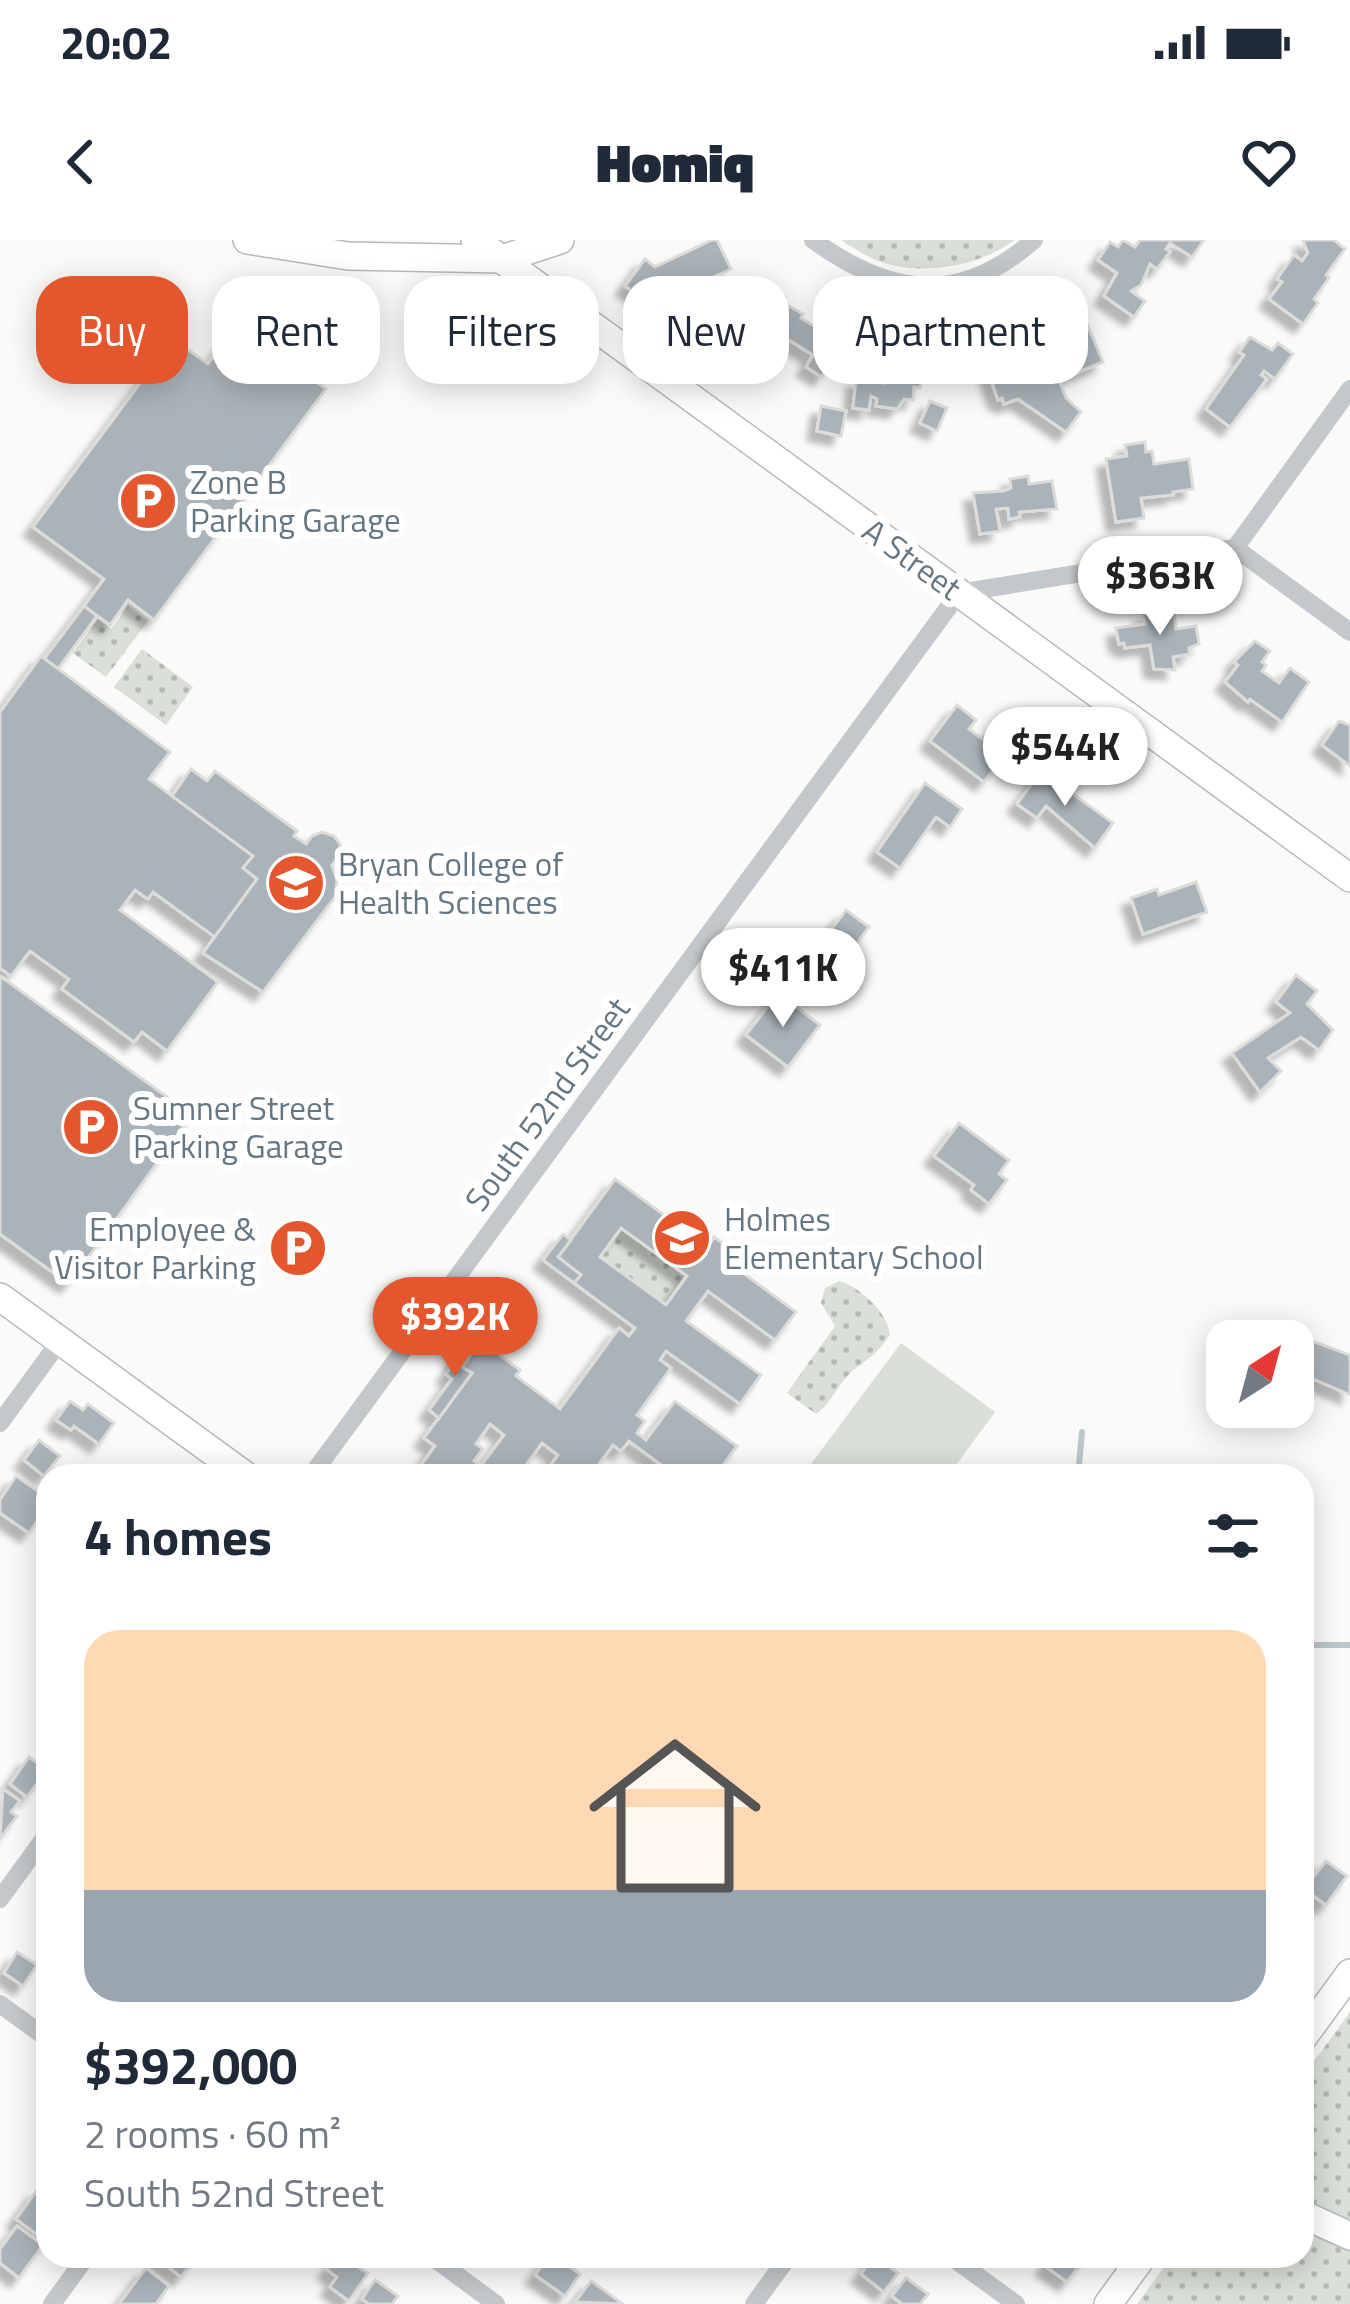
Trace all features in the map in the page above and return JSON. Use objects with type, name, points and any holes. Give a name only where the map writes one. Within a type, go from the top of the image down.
[{"type":"main road","points":[[247,240],[348,256],[510,249],[560,240]]},
{"type":"main road","name":"A Street","points":[[475,240],[510,249],[959,593],[1350,878]]},
{"type":"main road","points":[[0,1297],[229,1464]]},
{"type":"main road","points":[[1314,2022],[1350,1973]]},
{"type":"main road","points":[[1314,2220],[1350,2236]]},
{"type":"main road","points":[[1108,2304],[1134,2268]]},
{"type":"street","points":[[812,240],[861,273],[906,285],[935,286],[990,270],[1034,240]]},
{"type":"street","points":[[959,593],[1235,548],[1350,389]]},
{"type":"street","points":[[1235,548],[1350,632]]},
{"type":"street","name":"South 52nd Street","points":[[320,1464],[959,593]]},
{"type":"street","points":[[0,1423],[60,1341]]},
{"type":"street","points":[[0,1898],[36,1849]]},
{"type":"street","points":[[0,2004],[36,2030]]},
{"type":"street","points":[[52,2304],[78,2268]]},
{"type":"street","points":[[446,2268],[496,2304]]},
{"type":"street","points":[[754,2304],[780,2268]]},
{"type":"street","points":[[966,2268],[1016,2304]]},
{"type":"shaded area","points":[[841,240],[1015,240],[970,262],[917,268],[879,261]]},
{"type":"shaded area","points":[[128,606],[148,621],[106,677],[73,653],[98,619],[111,629]]},
{"type":"shaded area","points":[[142,649],[193,687],[166,725],[114,687]]},
{"type":"shaded area","points":[[621,1228],[687,1276],[666,1305],[600,1257]]},
{"type":"shaded area","points":[[840,1281],[872,1302],[890,1335],[816,1414],[787,1393],[835,1326],[821,1303],[825,1288]]},
{"type":"shaded area","points":[[901,1343],[995,1412],[957,1464],[811,1464]]},
{"type":"shaded area","points":[[1350,2012],[1350,2304],[1137,2304],[1163,2268],[1314,2268],[1314,2062]]},
{"type":"building","points":[[717,240],[731,269],[716,276],[632,276],[645,259],[655,267]]},
{"type":"building","points":[[1123,240],[1135,247],[1140,240],[1204,240],[1192,257],[1170,243],[1166,249],[1170,252],[1157,269],[1150,264],[1141,285],[1131,291],[1145,301],[1134,317],[1104,296],[1117,273],[1098,260],[1110,242],[1118,247]]},
{"type":"building","points":[[1303,240],[1334,240],[1345,249],[1326,275],[1329,278],[1314,299],[1318,303],[1303,324],[1269,299],[1294,255],[1302,261],[1308,253]]},
{"type":"building","points":[[789,306],[813,326],[813,355],[789,340]]},
{"type":"building","points":[[1088,326],[1103,362],[1088,368]]},
{"type":"building","points":[[1250,337],[1272,350],[1278,343],[1293,354],[1275,379],[1264,371],[1261,375],[1267,379],[1230,427],[1206,409],[1244,355],[1239,352]]},
{"type":"building","name":"Zone B Parking Garage","points":[[188,350],[208,364],[212,359],[212,384],[319,384],[326,389],[154,620],[128,600],[110,625],[84,606],[104,579],[33,527],[139,384],[188,384]]},
{"type":"building","points":[[855,384],[920,384],[914,387],[913,400],[904,399],[897,409],[876,406],[877,399],[871,396],[869,410],[853,408]]},
{"type":"building","points":[[993,384],[1061,384],[1066,398],[1081,412],[1066,432],[1018,399],[1004,404],[1002,398],[998,400]]},
{"type":"building","points":[[930,401],[947,408],[937,431],[920,423]]},
{"type":"building","points":[[821,406],[846,411],[841,436],[817,431]]},
{"type":"building","points":[[1145,442],[1154,464],[1189,459],[1193,489],[1141,498],[1144,518],[1116,522],[1106,459],[1127,456],[1125,445]]},
{"type":"building","points":[[1028,476],[1029,484],[1052,481],[1057,509],[1019,512],[1020,517],[1009,519],[1008,508],[996,509],[1000,531],[980,534],[973,493],[1004,491],[1011,488],[1010,479]]},
{"type":"building","points":[[84,606],[97,616],[58,669],[44,659]]},
{"type":"building","points":[[1173,609],[1176,629],[1196,626],[1199,644],[1189,648],[1190,654],[1173,657],[1175,670],[1154,669],[1150,645],[1125,648],[1124,643],[1119,644],[1116,628],[1145,624],[1143,614]]},
{"type":"building","points":[[1255,641],[1270,651],[1262,671],[1279,683],[1290,668],[1309,682],[1282,722],[1225,682],[1238,665],[1234,662]]},
{"type":"building","points":[[41,656],[170,752],[149,779],[253,856],[243,868],[257,879],[215,937],[153,892],[148,899],[135,890],[120,910],[218,982],[167,1051],[142,1032],[134,1042],[62,989],[69,979],[30,951],[11,976],[0,968],[0,712]]},
{"type":"building","points":[[957,705],[976,720],[969,729],[982,739],[986,734],[1008,750],[984,782],[930,741]]},
{"type":"building","points":[[1339,721],[1350,725],[1350,766],[1322,745]]},
{"type":"building","name":"Bryan College of Health Sciences","points":[[191,769],[207,781],[215,771],[297,831],[294,836],[306,844],[322,832],[340,844],[339,857],[332,865],[335,897],[263,992],[203,953],[257,879],[243,868],[253,856],[172,796]]},
{"type":"building","points":[[1041,771],[1113,823],[1095,848],[1046,806],[1037,818],[1017,804]]},
{"type":"building","points":[[925,783],[962,809],[950,827],[936,817],[900,868],[877,852]]},
{"type":"building","points":[[1196,882],[1207,912],[1143,934],[1131,898],[1157,889],[1159,895]]},
{"type":"building","points":[[846,910],[869,927],[828,982],[804,965]]},
{"type":"building","points":[[1296,975],[1317,991],[1307,1004],[1333,1030],[1319,1050],[1301,1037],[1268,1058],[1281,1071],[1260,1092],[1232,1053],[1290,1013],[1276,1002]]},
{"type":"building","name":"Sumner Street Parking Garage","points":[[0,976],[192,1115],[69,1284],[0,1234]]},
{"type":"building","points":[[778,993],[820,1025],[788,1067],[746,1035]]},
{"type":"building","points":[[959,1123],[1009,1160],[999,1174],[1007,1180],[989,1204],[971,1190],[974,1185],[934,1156]]},
{"type":"building","name":"Holmes Elementary School","points":[[615,1179],[708,1247],[714,1237],[731,1249],[724,1259],[796,1312],[775,1340],[708,1291],[686,1321],[761,1375],[740,1404],[666,1351],[660,1360],[671,1368],[637,1415],[645,1421],[637,1433],[646,1440],[675,1401],[737,1446],[724,1464],[660,1464],[629,1441],[621,1451],[613,1445],[599,1464],[552,1464],[558,1455],[542,1443],[527,1464],[482,1464],[504,1435],[490,1424],[476,1444],[483,1449],[474,1461],[478,1464],[422,1464],[435,1446],[424,1438],[472,1373],[462,1367],[481,1341],[520,1370],[516,1376],[560,1409],[619,1328],[629,1336],[635,1328],[574,1283],[581,1275],[558,1257]],"holes":[[[621,1228],[687,1276],[666,1305],[600,1257]]]},
{"type":"building","points":[[563,1234],[571,1240],[558,1257],[581,1275],[574,1283],[543,1260]]},
{"type":"building","points":[[474,1336],[481,1341],[462,1367],[472,1373],[439,1418],[429,1410],[452,1379],[446,1374]]},
{"type":"building","points":[[1314,1342],[1350,1355],[1350,1395],[1314,1379]]},
{"type":"building","points":[[70,1401],[83,1410],[88,1404],[114,1423],[99,1444],[56,1420]]},
{"type":"building","points":[[39,1440],[60,1456],[54,1464],[36,1464],[36,1470],[24,1460]]},
{"type":"building","points":[[16,1476],[36,1490],[36,1523],[29,1533],[0,1513],[0,1500]]},
{"type":"building","points":[[29,1757],[36,1762],[36,1785],[27,1797],[10,1784]]},
{"type":"building","points":[[3,1789],[20,1801],[11,1812],[17,1816],[0,1839]]},
{"type":"building","points":[[1326,1861],[1347,1876],[1326,1905],[1314,1896],[1314,1876]]},
{"type":"building","points":[[17,1952],[36,1964],[23,1986],[4,1973]]},
{"type":"building","points":[[36,2191],[36,2234],[16,2219]]},
{"type":"building","points":[[17,2226],[36,2240],[36,2255],[19,2278],[0,2263],[0,2249]]},
{"type":"building","points":[[146,2268],[169,2286],[156,2304],[119,2304]]},
{"type":"building","points":[[359,2268],[368,2273],[349,2301],[330,2287],[337,2277],[327,2270]]},
{"type":"building","points":[[540,2268],[572,2268],[580,2274],[565,2296],[535,2275]]},
{"type":"building","points":[[865,2268],[891,2268],[898,2273],[884,2292],[861,2274]]},
{"type":"building","points":[[1048,2268],[1078,2268],[1067,2282]]},
{"type":"building","points":[[906,2278],[928,2294],[920,2304],[902,2304],[892,2296]]},
{"type":"building","points":[[375,2280],[398,2296],[392,2304],[369,2304],[362,2299]]},
{"type":"building","points":[[591,2281],[623,2304],[575,2302]]},
{"type":"waterway","points":[[1079,1464],[1082,1432]]},
{"type":"waterway","points":[[1314,1645],[1350,1645]]},
{"type":"place","name":"Zone B Parking Garage","points":[[148,501]]},
{"type":"place","name":"Bryan College of Health Sciences","points":[[296,883]]},
{"type":"place","name":"Sumner Street Parking Garage","points":[[91,1127]]},
{"type":"place","name":"Holmes Elementary School","points":[[682,1238]]},
{"type":"place","name":"Employee & Visitor Parking","points":[[298,1248]]}]
